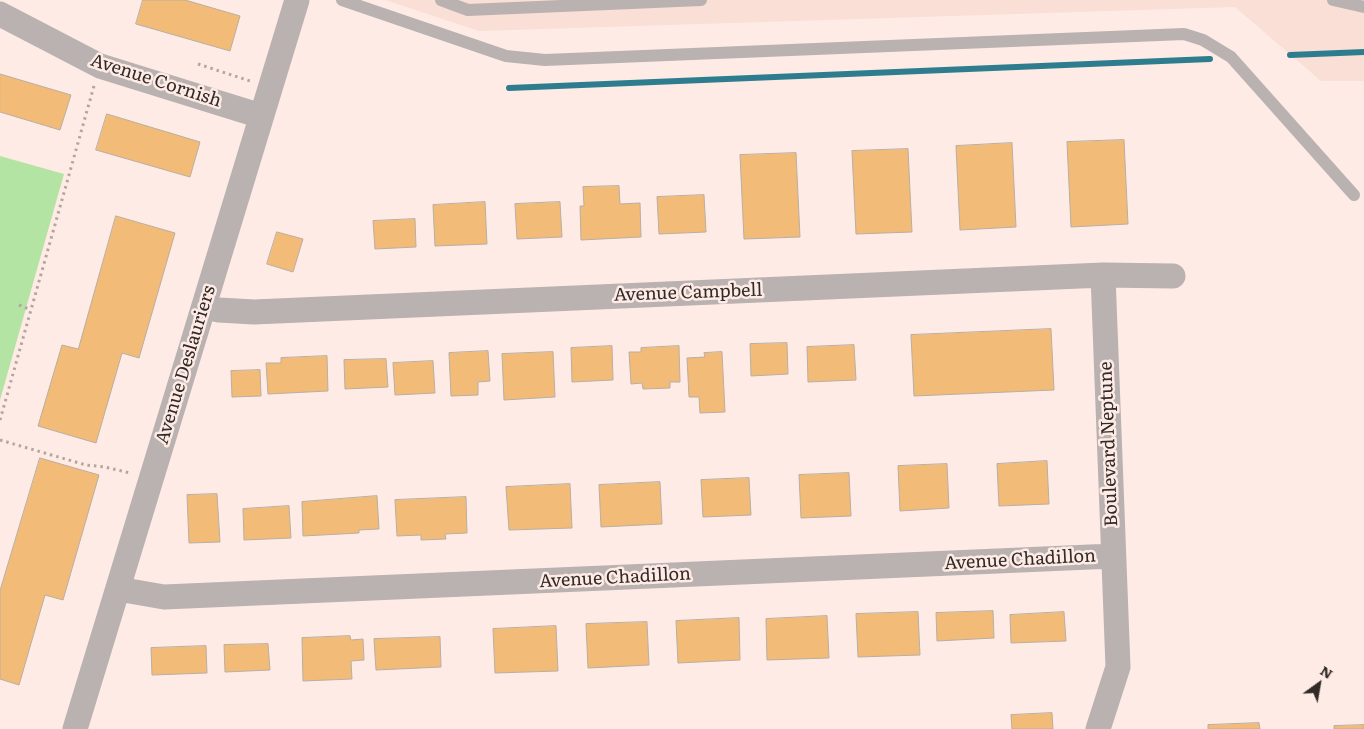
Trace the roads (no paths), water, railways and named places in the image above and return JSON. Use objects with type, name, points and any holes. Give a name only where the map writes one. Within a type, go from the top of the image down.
[{"type":"street","name":"Avenue Deslauriers","points":[[75,729],[296,0]]},
{"type":"street","name":"Avenue Cornish","points":[[0,14],[100,66],[261,116]]},
{"type":"street","name":"Avenue Campbell","points":[[204,307],[254,312],[1103,275],[1173,276]]},
{"type":"street","name":"Boulevard Neptune","points":[[1098,729],[1118,667],[1103,275]]},
{"type":"street","name":"Avenue Chadillon","points":[[118,589],[145,595],[183,596],[1113,556]]},
{"type":"lane","points":[[342,0],[506,56],[546,60],[1184,34],[1203,40],[1230,57],[1354,195]]},
{"type":"lane","points":[[441,0],[468,10],[500,4],[701,0]]},
{"type":"lane","points":[[1333,0],[1364,7]]},
{"type":"waterway","points":[[1290,55],[1364,52]]},
{"type":"waterway","points":[[509,88],[1210,59]]}]
